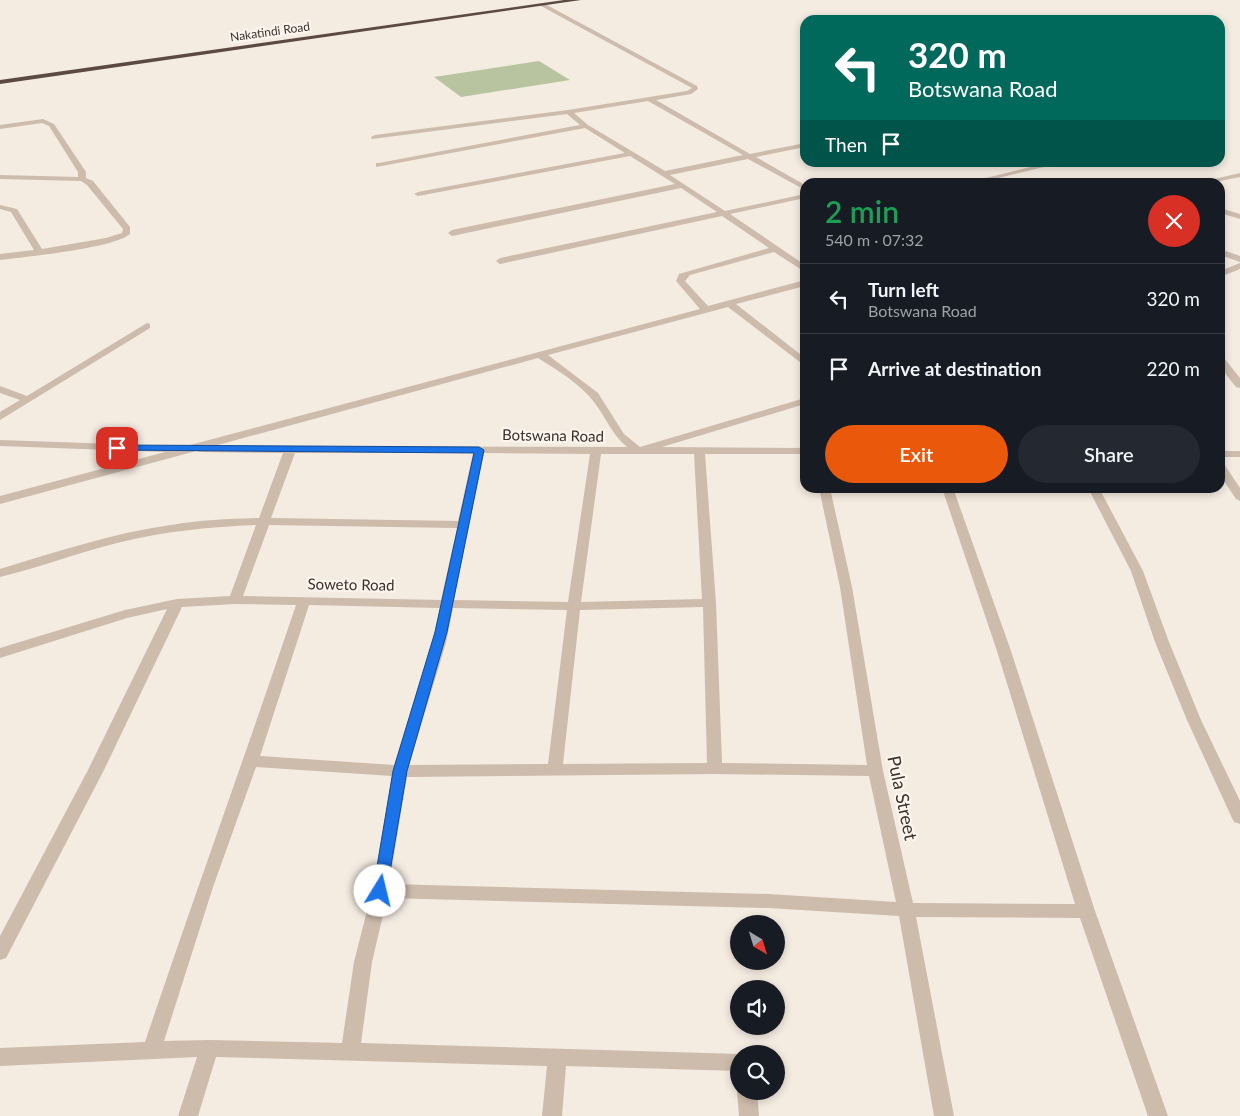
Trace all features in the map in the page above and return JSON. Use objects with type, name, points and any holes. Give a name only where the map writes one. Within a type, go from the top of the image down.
[{"type":"highway","name":"Nakatindi Road","points":[[0,82],[578,0]]},
{"type":"street","points":[[375,137],[568,112],[693,92],[695,87],[543,5]]},
{"type":"street","points":[[649,99],[800,185]]},
{"type":"street","points":[[568,112],[586,126],[682,185],[800,266]]},
{"type":"street","points":[[0,127],[43,121],[52,124],[82,172],[82,180]]},
{"type":"street","points":[[379,165],[586,126]]},
{"type":"street","points":[[662,174],[800,146]]},
{"type":"street","points":[[418,194],[630,154]]},
{"type":"street","points":[[992,178],[1040,167]]},
{"type":"street","points":[[1225,178],[1238,176]]},
{"type":"street","points":[[0,177],[82,180],[90,183],[127,229],[126,234],[109,240],[40,253],[0,258]]},
{"type":"street","points":[[452,233],[682,185]]},
{"type":"street","points":[[500,261],[800,197]]},
{"type":"street","points":[[0,207],[14,211],[40,253]]},
{"type":"street","points":[[1225,212],[1240,217]]},
{"type":"street","points":[[705,309],[680,281],[682,276],[775,249]]},
{"type":"street","points":[[1225,254],[1240,259]]},
{"type":"street","points":[[1225,272],[1240,266]]},
{"type":"street","points":[[0,500],[183,449],[800,284]]},
{"type":"street","points":[[730,304],[800,359]]},
{"type":"street","points":[[0,417],[147,326]]},
{"type":"street","points":[[539,354],[558,366],[594,395],[620,436],[638,451],[800,402]]},
{"type":"street","points":[[1225,366],[1240,385]]},
{"type":"street","points":[[0,389],[27,399]]},
{"type":"street","name":"Botswana Road","points":[[0,443],[183,449],[800,451]]},
{"type":"street","points":[[235,600],[266,520],[290,450]]},
{"type":"street","points":[[350,1053],[363,962],[380,891],[400,771],[439,643],[479,450]]},
{"type":"street","points":[[554,769],[574,606],[596,451]]},
{"type":"street","points":[[699,451],[709,603],[715,768]]},
{"type":"street","points":[[1225,454],[1240,454]]},
{"type":"street","points":[[1225,474],[1240,497]]},
{"type":"street","name":"Pula Street","points":[[825,493],[846,587],[875,770],[906,910],[944,1116]]},
{"type":"street","points":[[950,493],[1004,651],[1086,911],[1158,1116]]},
{"type":"street","points":[[1096,493],[1136,570],[1162,642],[1194,720],[1240,818]]},
{"type":"street","points":[[0,573],[136,535],[194,525],[266,520],[464,525]]},
{"type":"street","name":"Soweto Road","points":[[0,654],[118,616],[177,603],[235,600],[304,600],[574,606],[709,603]]},
{"type":"street","points":[[152,1051],[205,886],[251,761],[304,600]]},
{"type":"street","points":[[0,953],[96,770],[177,603]]},
{"type":"street","points":[[251,761],[400,771],[715,768],[875,770]]},
{"type":"street","points":[[380,891],[768,901],[906,910],[1086,911]]},
{"type":"street","points":[[188,1116],[209,1048]]},
{"type":"street","points":[[0,1057],[209,1048],[730,1062]]},
{"type":"street","points":[[552,1116],[557,1058]]},
{"type":"street","points":[[748,1100],[749,1116]]},
{"type":"green space","points":[[539,61],[570,80],[461,97],[434,77]]},
{"type":"route","points":[[117,448],[479,450],[444,620],[400,771],[380,891]]}]
